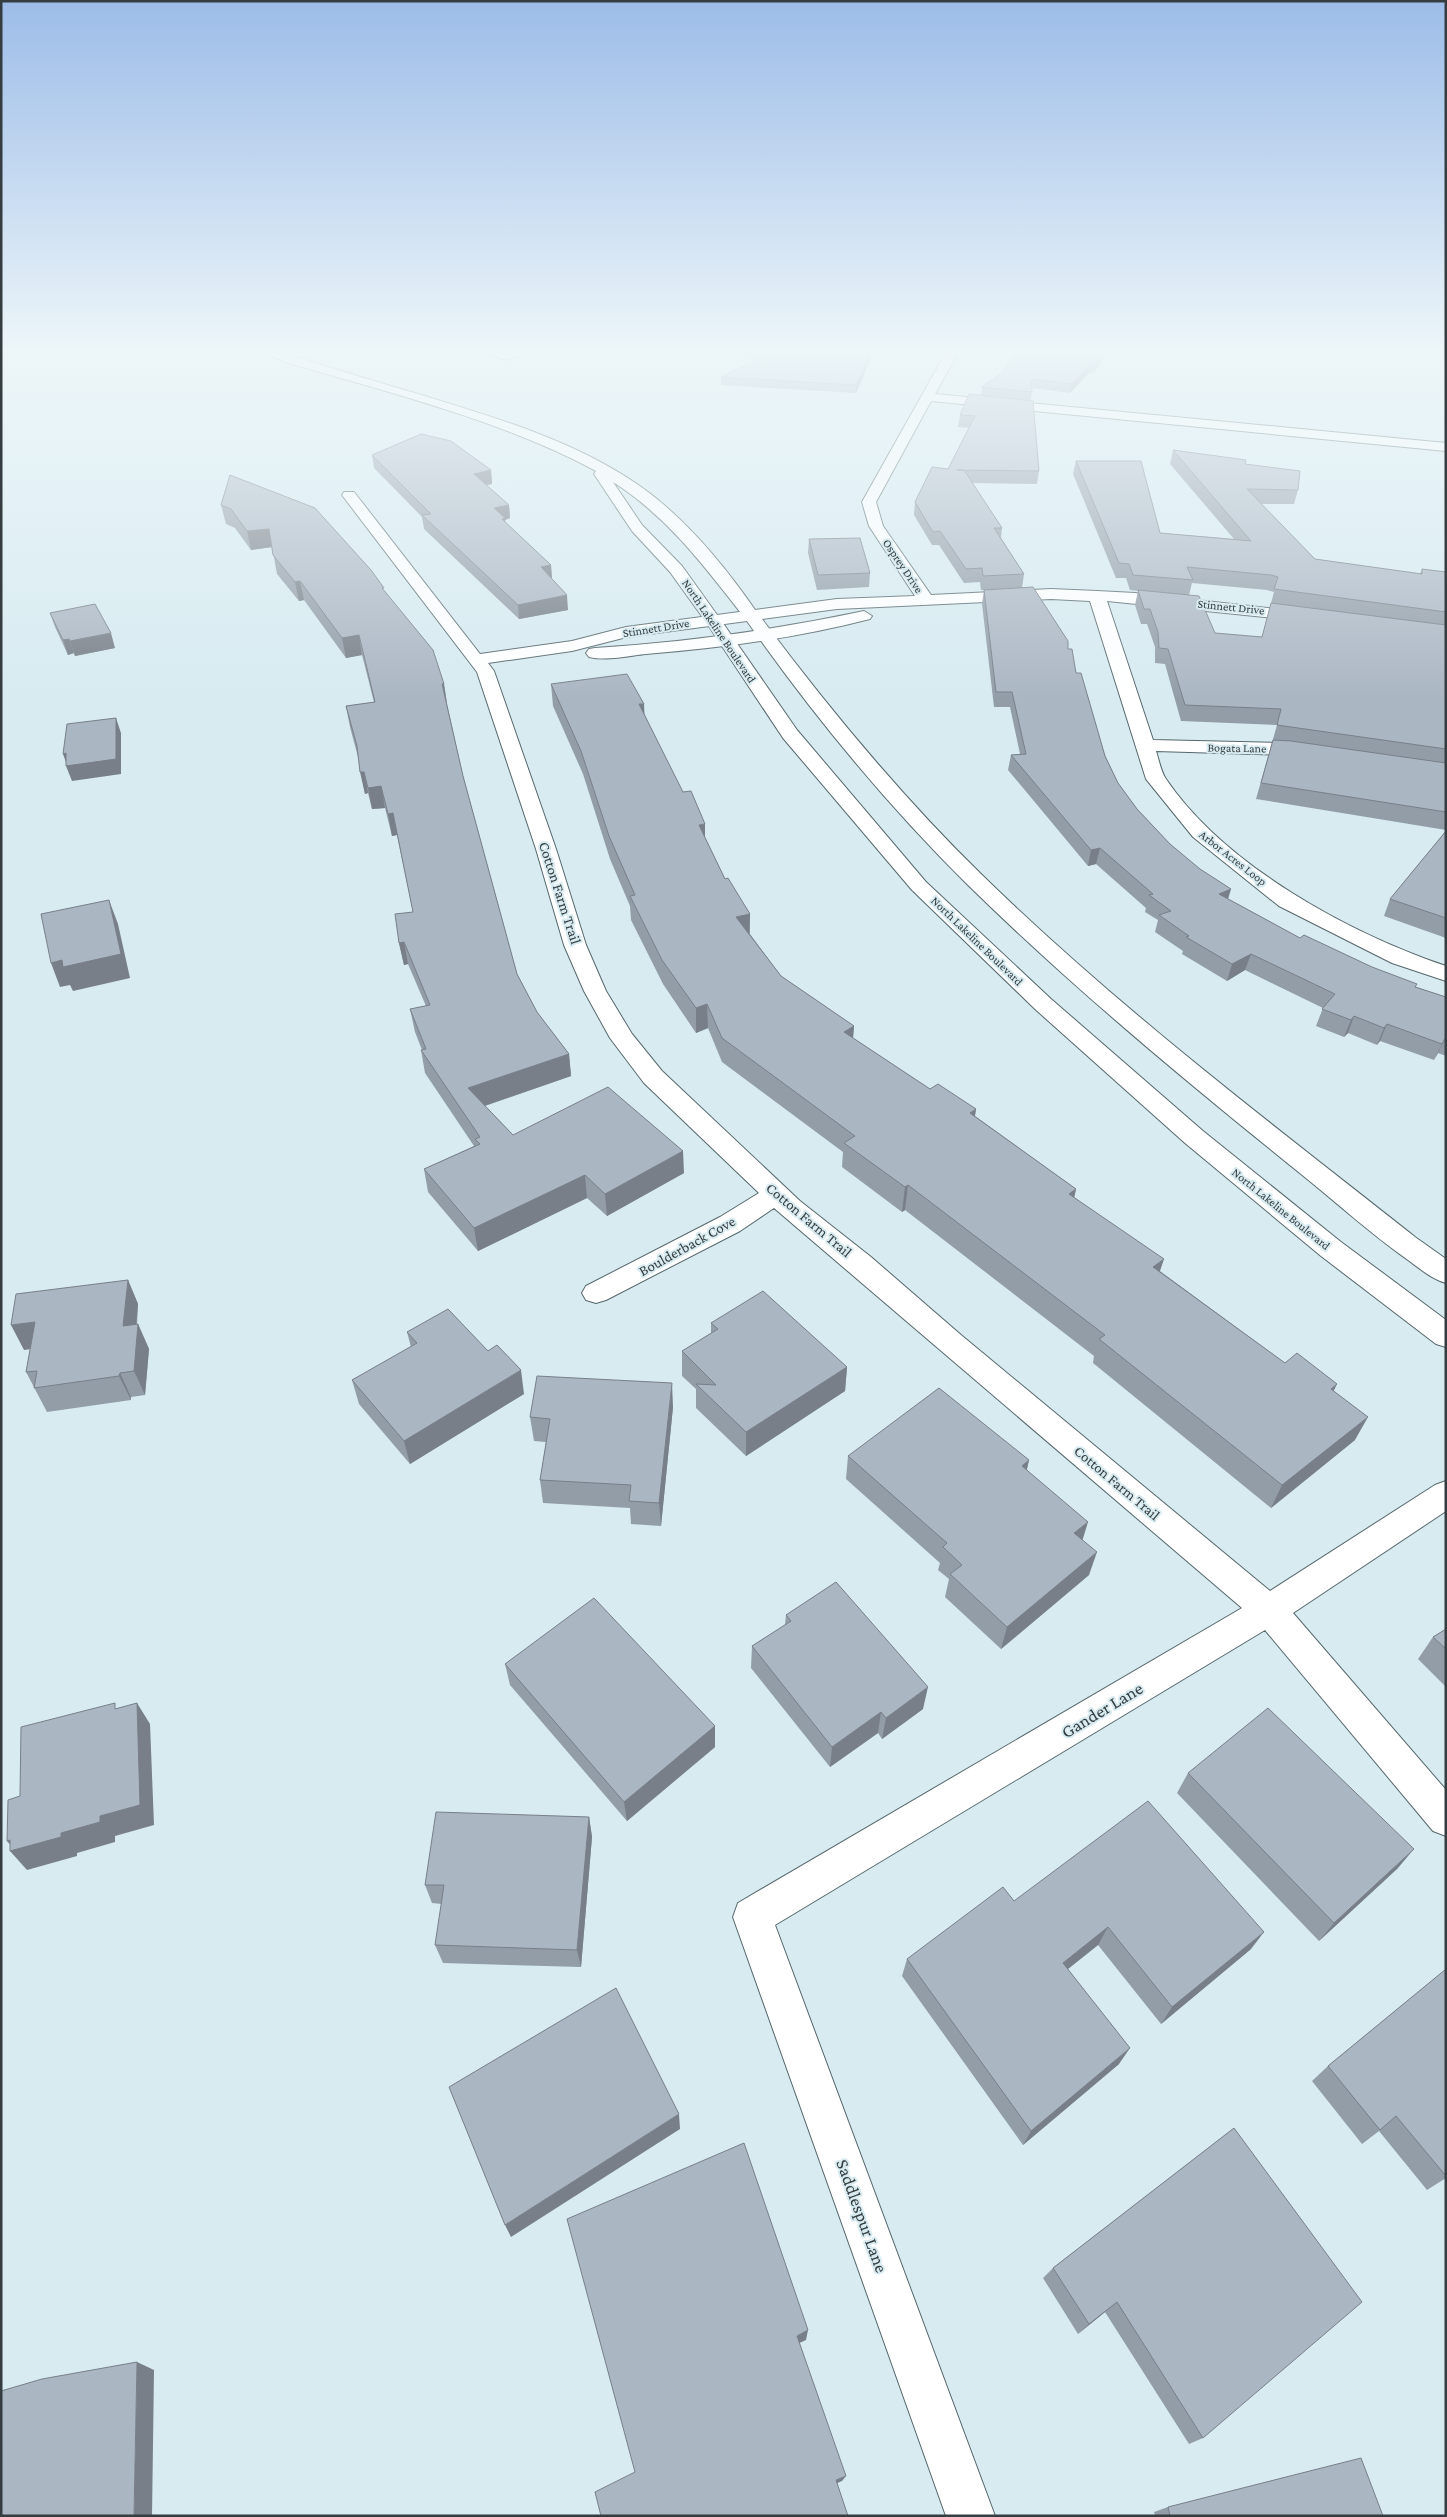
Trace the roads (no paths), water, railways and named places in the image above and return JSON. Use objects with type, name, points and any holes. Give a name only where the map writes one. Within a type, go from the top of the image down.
[{"type":"street","name":"Osprey Drive","points":[[890,464],[869,502],[876,526],[926,600]]},
{"type":"street","points":[[595,465],[620,479],[657,507],[686,534],[750,614],[807,693],[913,816],[974,880],[1046,947],[1165,1051],[1405,1244],[1446,1273]]},
{"type":"street","name":"North Lakeline Boulevard","points":[[595,465],[637,528],[676,569],[790,734],[926,892],[1043,1004],[1194,1137],[1331,1249],[1446,1336]]},
{"type":"street","name":"Cotton Farm Trail","points":[[349,495],[481,665],[546,849],[576,945],[595,991],[622,1038],[653,1077],[776,1194],[1269,1610],[1446,1818]]},
{"type":"street","name":"Stinnett Drive","points":[[481,665],[572,646],[626,632],[712,619],[837,604],[1051,594],[1232,607],[1319,618]]},
{"type":"street","name":"Arbor Acres Loop","points":[[1097,596],[1156,778],[1200,833],[1287,901],[1400,958],[1446,974]]},
{"type":"street","name":"Stinnett Drive","points":[[481,665],[582,653],[658,649],[724,641],[820,626],[926,600]]},
{"type":"street","name":"Bogata Lane","points":[[1146,745],[1286,749],[1324,754]]},
{"type":"street","name":"Boulderback Cove","points":[[596,1293],[730,1224],[776,1194]]},
{"type":"street","name":"Gander Lane","points":[[752,1917],[1269,1610],[1446,1494]]},
{"type":"street","name":"Saddlespur Lane","points":[[752,1917],[971,2516]]}]
